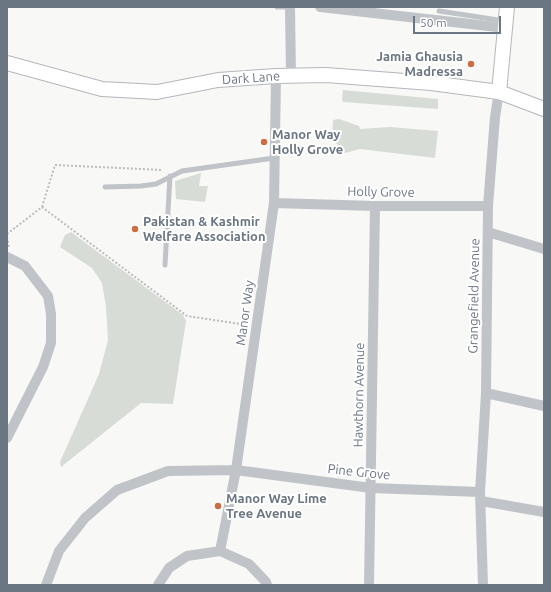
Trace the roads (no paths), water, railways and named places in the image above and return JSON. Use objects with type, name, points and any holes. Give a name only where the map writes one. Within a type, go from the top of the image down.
[{"type":"street","points":[[290,7],[291,76]]},
{"type":"street","points":[[320,7],[506,25]]},
{"type":"street","points":[[500,92],[508,7]]},
{"type":"street","name":"Dark Lane","points":[[7,63],[102,89],[157,92],[218,80],[276,76],[326,76],[431,83],[500,92],[544,109]]},
{"type":"street","name":"Manor Way","points":[[220,551],[236,470],[274,202],[276,76]]},
{"type":"street","name":"Grangefield Avenue","points":[[483,585],[480,496],[486,393],[488,206],[495,117],[500,92]]},
{"type":"street","name":"Holly Grove","points":[[274,202],[375,206],[488,206]]},
{"type":"street","name":"Hawthorn Avenue","points":[[369,585],[375,206]]},
{"type":"street","points":[[488,232],[544,249]]},
{"type":"street","points":[[7,257],[25,266],[48,296],[51,314],[51,343],[43,367],[7,438]]},
{"type":"street","points":[[486,393],[544,406]]},
{"type":"street","name":"Pine Grove","points":[[46,585],[59,551],[85,518],[118,490],[168,471],[236,470],[371,488],[480,496],[544,512]]},
{"type":"street","points":[[158,585],[169,568],[187,556],[220,551],[249,564],[267,585]]},
{"type":"lane","points":[[277,7],[290,7]]},
{"type":"lane","points":[[439,11],[506,25]]},
{"type":"lane","points":[[105,187],[156,184],[182,171],[274,158]]},
{"type":"lane","points":[[165,266],[170,176]]},
{"type":"place","name":"Jamia Ghausia Madressa","points":[[471,64]]},
{"type":"place","name":"Manor Way Holly Grove","points":[[264,142]]},
{"type":"place","name":"Pakistan & Kashmir Welfare Association","points":[[135,229]]},
{"type":"place","name":"Manor Way Lime Tree Avenue","points":[[218,506]]}]
